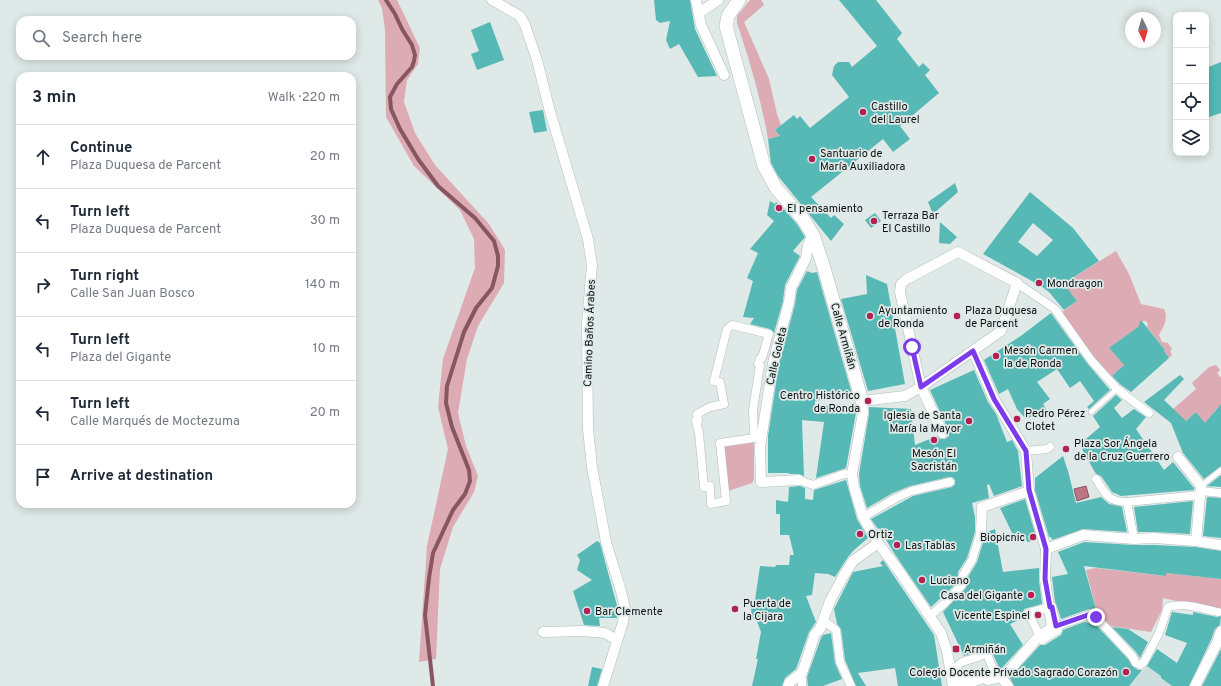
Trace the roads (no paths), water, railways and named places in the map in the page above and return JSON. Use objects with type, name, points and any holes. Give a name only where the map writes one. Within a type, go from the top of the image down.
[{"type":"street","name":"Camino Baños Árabes","points":[[492,0],[520,16],[525,26],[537,60],[548,108],[588,239],[592,265],[587,323],[588,429],[592,467],[606,542],[625,609],[623,622],[603,686]]},
{"type":"street","points":[[696,0],[701,26],[724,75]]},
{"type":"street","points":[[699,13],[718,0]]},
{"type":"street","name":"Calle Armiñán","points":[[739,0],[728,16],[726,26],[764,166],[776,188],[803,219],[813,235],[824,268],[862,401],[863,413],[852,474],[854,486],[864,517],[878,543],[941,633],[957,683]]},
{"type":"street","name":"Calle Goleta","points":[[799,480],[761,482],[760,447],[773,363],[790,302],[791,288],[806,258],[808,245],[813,235]]},
{"type":"street","points":[[943,433],[921,387],[900,292],[901,284],[907,279],[958,252],[1017,283],[1055,309],[1092,360],[1117,389],[1149,413]]},
{"type":"street","points":[[862,401],[905,396],[921,387],[1001,331],[1017,283]]},
{"type":"street","points":[[732,325],[769,334],[762,358],[760,358],[758,364],[760,365],[753,410],[754,438],[720,443],[726,501],[711,504],[710,486],[704,487],[696,421],[698,421],[698,413],[710,407],[724,404],[720,382],[714,381],[727,329],[732,325]]},
{"type":"street","points":[[973,351],[994,399],[1026,451],[1029,490],[1046,549],[1045,579],[1054,627]]},
{"type":"street","points":[[1026,451],[1047,449],[1050,447]]},
{"type":"street","points":[[1178,457],[1201,491],[1196,541]]},
{"type":"street","points":[[799,480],[813,485],[844,474],[852,474]]},
{"type":"street","points":[[1096,479],[1109,497],[1117,502],[1127,502],[1201,491],[1221,494]]},
{"type":"street","points":[[864,517],[911,491],[950,482]]},
{"type":"street","points":[[930,616],[947,601],[962,584],[963,575],[972,560],[981,531],[982,506],[1029,490]]},
{"type":"street","points":[[1127,502],[1134,539]]},
{"type":"street","points":[[1046,549],[1083,535],[1134,539],[1154,538],[1196,541],[1221,546]]},
{"type":"street","points":[[788,686],[789,683],[802,673],[815,634],[820,630],[830,601],[844,575],[853,561],[878,543]]},
{"type":"street","points":[[1008,686],[998,676],[987,654],[962,662],[957,666],[957,683],[990,674],[998,676],[1008,672],[1040,635],[1054,627],[1091,614],[1096,617],[1132,656],[1136,663],[1140,665],[1144,662],[1159,633],[1168,607],[1176,605],[1218,612]]},
{"type":"street","points":[[1040,635],[1028,613],[1050,607]]},
{"type":"street","points":[[824,621],[836,630],[840,662],[850,686]]},
{"type":"street","points":[[543,632],[583,631],[605,633],[617,640]]},
{"type":"street","points":[[1195,686],[1221,631]]},
{"type":"lane","points":[[1091,412],[1117,389]]},
{"type":"lane","points":[[1201,491],[1221,470]]},
{"type":"waterway","points":[[386,0],[412,45],[415,55],[412,67],[397,84],[390,97],[391,109],[400,129],[418,159],[438,186],[475,218],[494,241],[498,256],[498,266],[492,288],[476,308],[464,332],[447,386],[446,403],[452,427],[469,470],[470,481],[465,494],[453,510],[433,553],[425,615],[433,686]]},
{"type":"place","name":"Castillo del Laurel","points":[[863,112]]},
{"type":"place","name":"Santuario de María Auxiliadora","points":[[812,159]]},
{"type":"place","name":"El pensamiento","points":[[779,208]]},
{"type":"place","name":"Terraza Bar El Castillo","points":[[874,221]]},
{"type":"place","name":"Mondragon","points":[[1039,283]]},
{"type":"place","name":"Ayuntamiento de Ronda","points":[[870,316]]},
{"type":"place","name":"Plaza Duquesa de Parcent","points":[[957,316]]},
{"type":"place","name":"Mesón Carmen la de Ronda","points":[[996,356]]},
{"type":"place","name":"Centro Histórico de Ronda","points":[[868,401]]},
{"type":"place","name":"Pedro Pérez Clotet","points":[[1017,419]]},
{"type":"place","name":"Iglesia de Santa María la Mayor","points":[[969,421]]},
{"type":"place","name":"Mesón El Sacristán","points":[[934,440]]},
{"type":"place","name":"Plaza Sor Ángela de la Cruz Guerrero","points":[[1066,449]]},
{"type":"place","name":"Ortiz","points":[[860,534]]},
{"type":"place","name":"Biopicnic","points":[[1033,537]]},
{"type":"place","name":"Las Tablas","points":[[897,545]]},
{"type":"place","name":"Luciano","points":[[922,580]]},
{"type":"place","name":"Casa del Gigante","points":[[1031,595]]},
{"type":"place","name":"Puerta de la Cijara","points":[[735,609]]},
{"type":"place","name":"Bar Clemente","points":[[587,611]]},
{"type":"place","name":"Vicente Espinel","points":[[1038,615]]},
{"type":"place","name":"Armiñán","points":[[956,649]]},
{"type":"place","name":"Colegio Docente Privado Sagrado Corazón","points":[[1126,672]]}]
